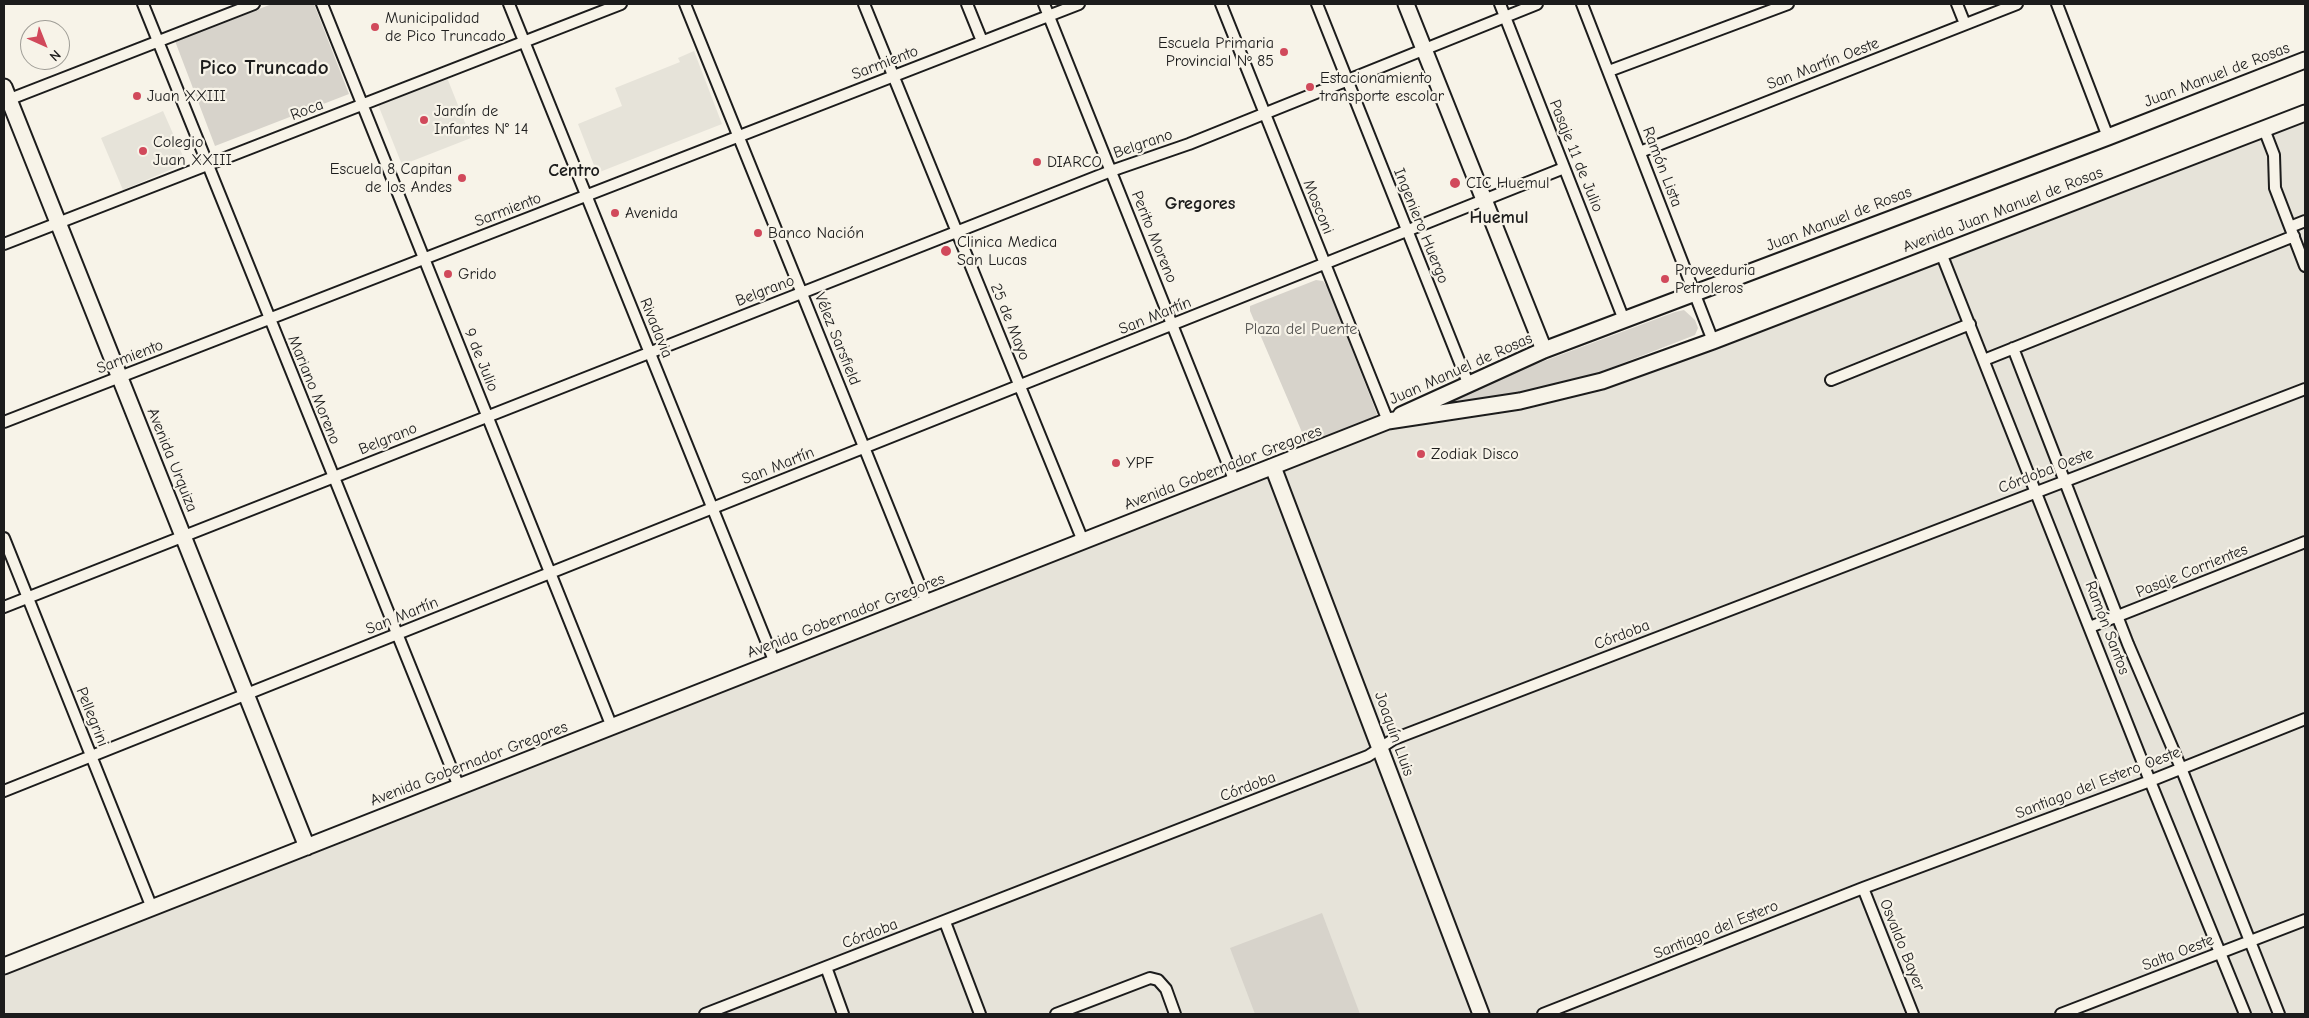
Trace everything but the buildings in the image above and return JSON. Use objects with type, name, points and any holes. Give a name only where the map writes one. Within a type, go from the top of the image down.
[{"type":"street","name":"Mariano Moreno","points":[[143,4],[459,787]]},
{"type":"street","points":[[5,96],[158,42],[254,4]]},
{"type":"street","name":"9 de Julio","points":[[322,4],[612,727]]},
{"type":"street","name":"Rivadavia","points":[[509,4],[775,662]]},
{"type":"street","name":"Roca","points":[[4,244],[621,4]]},
{"type":"street","name":"Vélez Sarsfield","points":[[686,4],[737,136],[927,603]]},
{"type":"street","name":"25 de Mayo","points":[[864,4],[1083,541]]},
{"type":"street","points":[[967,4],[982,41]]},
{"type":"street","name":"Perito Moreno","points":[[1044,4],[1235,482]]},
{"type":"street","name":"Sarmiento","points":[[4,422],[1078,4]]},
{"type":"street","name":"Mosconi","points":[[1221,4],[1388,421]]},
{"type":"street","name":"Ingeniero Huergo","points":[[1317,4],[1468,383]]},
{"type":"street","points":[[1406,4],[1544,350]]},
{"type":"street","name":"Pasaje 11 de Julio","points":[[1500,4],[1624,320]]},
{"type":"street","name":"Belgrano","points":[[4,607],[956,232],[1348,80],[1537,4]]},
{"type":"street","name":"Ramón Lista","points":[[1582,4],[1713,341]]},
{"type":"street","points":[[1609,71],[1788,4]]},
{"type":"street","points":[[1957,4],[1965,24]]},
{"type":"street","name":"San Martín Oeste","points":[[1640,152],[2018,4]]},
{"type":"street","points":[[2057,4],[2108,137]]},
{"type":"street","name":"Juan Manuel de Rosas","points":[[1388,421],[1544,350],[2108,137],[2305,60]]},
{"type":"street","name":"Avenida Urquiza","points":[[5,96],[58,223],[308,847]]},
{"type":"street","name":"Avenida Juan Manuel de Rosas","points":[[1713,341],[2305,113]]},
{"type":"street","points":[[2264,129],[2274,155],[2275,188],[2305,266]]},
{"type":"street","name":"San Martín","points":[[4,791],[1564,168]]},
{"type":"street","points":[[1984,360],[2292,231],[2305,221]]},
{"type":"street","name":"Ramón Santos","points":[[1941,253],[2037,490],[2150,781],[2222,953],[2245,1014]]},
{"type":"street","points":[[1830,380],[1970,324]]},
{"type":"street","name":"Avenida Gobernador Gregores","points":[[4,966],[1388,421],[1488,407],[1602,381],[1713,341]]},
{"type":"street","name":"Ramón Santos","points":[[2013,348],[2117,616],[2181,768],[2279,1014]]},
{"type":"street","name":"Córdoba Oeste","points":[[1798,583],[2305,389]]},
{"type":"street","name":"Joaquín Lluis","points":[[1273,466],[1327,603],[1481,1014]]},
{"type":"street","name":"Pellegrini","points":[[4,538],[152,908]]},
{"type":"street","name":"Pasaje Corrientes","points":[[2090,627],[2305,542]]},
{"type":"street","name":"Córdoba","points":[[705,1014],[1368,756],[1394,739],[1798,583]]},
{"type":"street","name":"Santiago del Estero Oeste","points":[[1900,874],[2150,781],[2305,719]]},
{"type":"street","name":"Santiago del Estero","points":[[1543,1014],[1900,874]]},
{"type":"street","name":"Osvaldo Bayer","points":[[1863,888],[1913,1014]]},
{"type":"street","name":"Salta Oeste","points":[[2061,1014],[2305,920]]},
{"type":"street","points":[[945,922],[980,1014]]},
{"type":"street","points":[[826,968],[843,1014]]},
{"type":"street","points":[[1056,1014],[1150,978],[1158,980],[1166,989],[1176,1014]]},
{"type":"shaded area","points":[[694,51],[722,124],[597,173],[578,124],[622,106],[615,88],[680,62],[678,58]]},
{"type":"shaded area","name":"Jardín de Infantes N° 14","points":[[446,75],[471,138],[402,165],[377,102]]},
{"type":"shaded area","name":"Colegio Juan XXIII","points":[[163,111],[186,163],[123,190],[101,138]]},
{"type":"shaded area","points":[[2305,113],[2305,1014],[4,1014],[4,966],[1388,421],[1561,391]]},
{"type":"green space","points":[[272,4],[314,4],[349,94],[215,146],[175,41]]},
{"type":"green space","name":"Plaza del Puente","points":[[1316,280],[1323,281],[1328,288],[1377,414],[1373,420],[1313,444],[1307,442],[1304,437],[1250,311],[1250,306]]},
{"type":"green space","points":[[1684,310],[1695,320],[1698,328],[1695,335],[1577,381],[1536,392],[1428,411],[1429,404]]},
{"type":"green space","points":[[1322,913],[1360,1014],[1255,1014],[1230,948]]},
{"type":"place","name":"Municipalidad de Pico Truncado","points":[[375,27]]},
{"type":"place","name":"Escuela Primaria Provincial Nº 85","points":[[1284,52]]},
{"type":"place","name":"Estacionamiento transporte escolar","points":[[1310,87]]},
{"type":"place","name":"Juan XXIII","points":[[137,96]]},
{"type":"place","name":"Jardín de Infantes N° 14","points":[[424,120]]},
{"type":"place","name":"Colegio Juan XXIII","points":[[143,151]]},
{"type":"place","name":"DIARCO","points":[[1037,162]]},
{"type":"place","name":"Escuela 8 Capitan de los Andes","points":[[462,178]]},
{"type":"place","name":"CIC Huemul","points":[[1455,183]]},
{"type":"place","name":"Avenida","points":[[615,213]]},
{"type":"place","name":"Banco Nación","points":[[758,233]]},
{"type":"place","name":"Clinica Medica San Lucas","points":[[946,251]]},
{"type":"place","name":"Grido","points":[[448,274]]},
{"type":"place","name":"Proveeduria Petroleros","points":[[1665,279]]},
{"type":"place","name":"Zodiak Disco","points":[[1421,454]]},
{"type":"place","name":"YPF","points":[[1116,463]]},
{"type":"district","name":"Pico Truncado","points":[[264,68]]},
{"type":"district","name":"Centro","points":[[574,171]]},
{"type":"district","name":"Gregores","points":[[1200,204]]},
{"type":"district","name":"Huemul","points":[[1499,218]]}]
